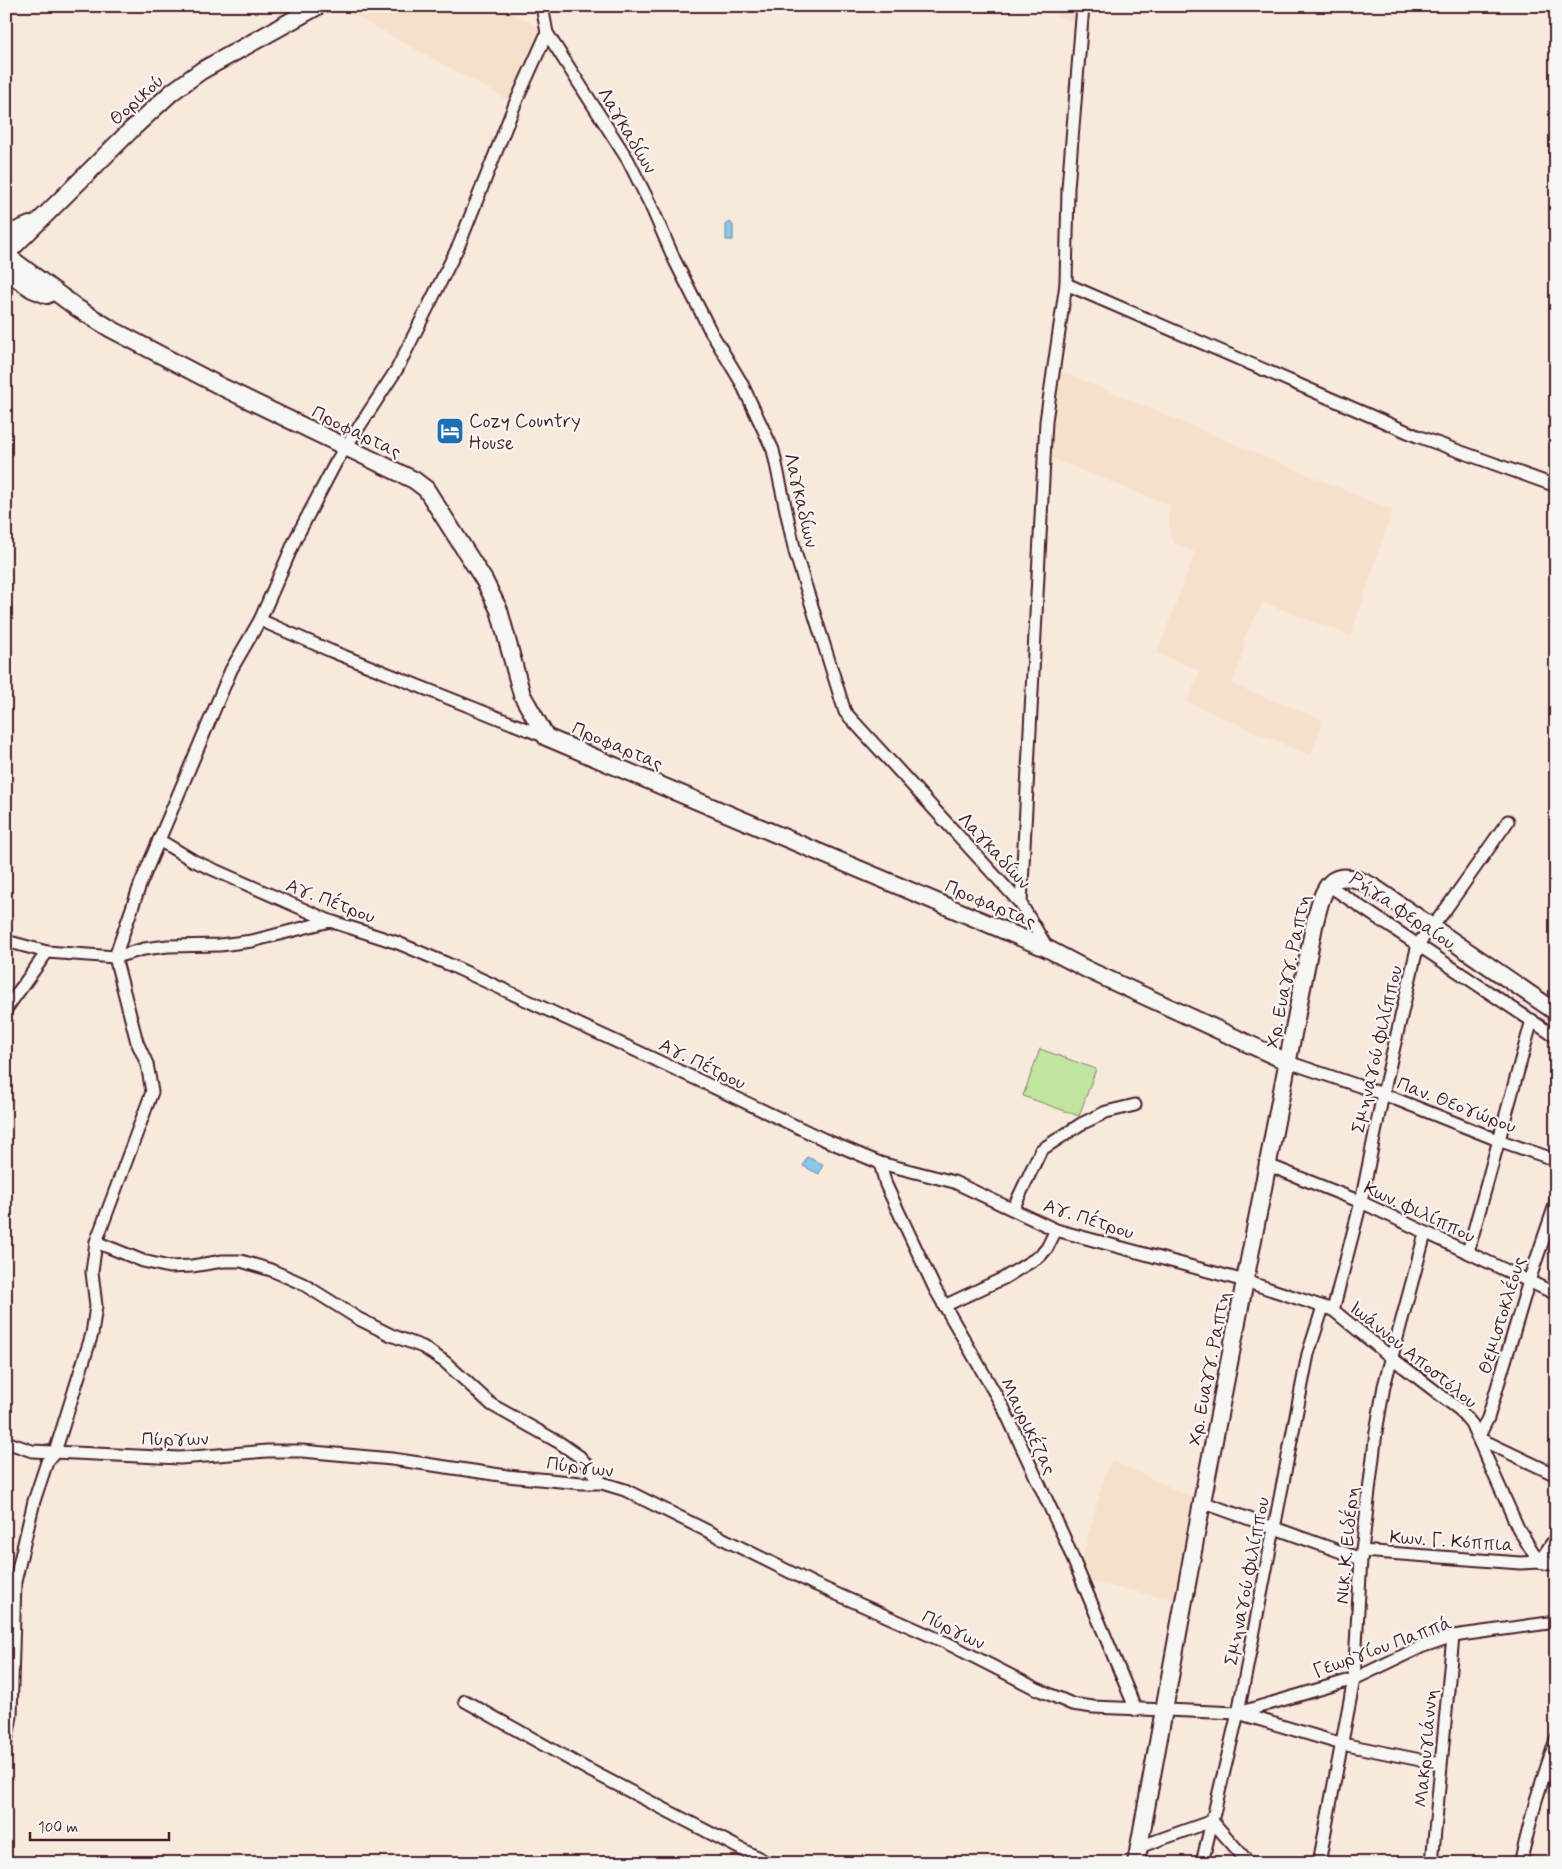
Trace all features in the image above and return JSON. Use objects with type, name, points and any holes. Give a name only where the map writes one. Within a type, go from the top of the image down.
[{"type":"street","name":"Θορικού","points":[[6,254],[172,92],[201,71],[318,6]]},
{"type":"street","points":[[6,1743],[11,1716],[15,1582],[34,1501],[47,1462],[56,1452],[92,1334],[96,1306],[92,1272],[96,1242],[152,1092],[147,1064],[137,1042],[115,957],[140,885],[231,670],[260,620],[296,538],[336,462],[397,369],[459,245],[515,104],[547,33],[542,6]]},
{"type":"street","points":[[1021,904],[1046,421],[1066,284],[1068,188],[1083,6]]},
{"type":"street","name":"Λαγκαδίων","points":[[547,33],[628,160],[675,261],[712,332],[741,382],[773,450],[795,552],[845,712],[1021,904],[1048,949]]},
{"type":"street","points":[[6,235],[38,221]]},
{"type":"street","name":"Προφαρτας","points":[[6,254],[77,308],[111,329],[213,382],[414,480],[426,489],[484,580],[499,610],[522,695],[546,737],[1048,949],[1088,970],[1288,1062]]},
{"type":"street","name":"Προφαρτας","points":[[6,270],[32,289],[77,308]]},
{"type":"street","points":[[1066,284],[1416,436],[1556,486]]},
{"type":"street","points":[[6,286],[32,289]]},
{"type":"street","points":[[260,620],[331,651],[546,737]]},
{"type":"street","name":"Σμηναγού Φιλίππου","points":[[1202,1863],[1238,1713],[1308,1354],[1328,1309],[1361,1202],[1383,1094],[1418,944],[1432,928],[1508,821]]},
{"type":"street","name":"Αγ. Πέτρου","points":[[159,840],[194,861],[330,921],[398,943],[448,964],[822,1139],[880,1163],[954,1182],[1013,1208],[1056,1230],[1245,1281]]},
{"type":"street","name":"Ρήγα Φεραίου","points":[[1556,1012],[1358,878],[1342,876],[1328,885],[1556,1037]]},
{"type":"street","name":"Χρ. Ευαγγ. Ραπτη","points":[[1138,1855],[1202,1502],[1314,926],[1323,891],[1328,885]]},
{"type":"street","points":[[6,941],[48,952],[115,957],[144,949],[168,946],[220,945],[252,941],[330,921]]},
{"type":"street","points":[[6,1009],[48,952]]},
{"type":"street","points":[[1468,1252],[1532,1020]]},
{"type":"street","name":"Παν. Θεογώρου","points":[[1288,1062],[1383,1094],[1498,1140],[1556,1160]]},
{"type":"street","points":[[1013,1208],[1041,1150],[1081,1124],[1106,1112],[1135,1105]]},
{"type":"street","name":"Μαυρικέζας","points":[[880,1163],[886,1185],[944,1306],[1004,1409],[1063,1535],[1136,1710]]},
{"type":"street","name":"Κων. Φιλίππου","points":[[1268,1165],[1361,1202],[1425,1234],[1468,1252],[1556,1294]]},
{"type":"street","name":"Θεμιστοκλέους","points":[[1478,1438],[1488,1418],[1529,1280],[1556,1202]]},
{"type":"street","points":[[944,1306],[1004,1278],[1040,1256],[1047,1248],[1056,1230]]},
{"type":"street","name":"Νικ. Κ. Ειδέρη","points":[[1319,1863],[1354,1679],[1361,1555],[1376,1432],[1384,1386],[1425,1234]]},
{"type":"street","points":[[96,1242],[143,1261],[169,1267],[241,1261],[271,1270],[303,1284],[359,1319],[423,1347],[445,1362],[492,1405],[560,1443],[580,1457],[602,1482]]},
{"type":"street","name":"Ιωάννου Αποστόλου","points":[[1245,1281],[1328,1309],[1460,1410],[1471,1423],[1518,1528],[1539,1562]]},
{"type":"street","points":[[1478,1438],[1556,1476]]},
{"type":"street","name":"Πύργων","points":[[6,1442],[32,1451],[180,1458],[267,1451],[302,1451],[392,1459],[507,1476],[602,1482],[625,1490],[814,1584],[947,1643],[1072,1704],[1136,1710],[1163,1710]]},
{"type":"street","name":"Κων. Γ. Κόππια","points":[[1202,1502],[1361,1555],[1520,1563],[1539,1562],[1556,1565]]},
{"type":"street","points":[[1539,1562],[1556,1537]]},
{"type":"street","name":"Γεωργίου Παππά","points":[[1163,1710],[1238,1713],[1354,1679],[1421,1647],[1453,1636],[1556,1622]]},
{"type":"street","name":"Μακρυγιάννη","points":[[1432,1863],[1453,1636]]},
{"type":"street","points":[[465,1701],[587,1769],[768,1863]]},
{"type":"street","points":[[1238,1713],[1342,1744],[1440,1764]]},
{"type":"street","points":[[1520,1863],[1536,1800],[1556,1739]]},
{"type":"street","points":[[1138,1855],[1212,1821],[1249,1863]]},
{"type":"shaded area","points":[[501,6],[539,28],[538,40],[512,102],[339,7]]},
{"type":"shaded area","points":[[1033,6],[1077,6],[1074,23]]},
{"type":"shaded area","points":[[1058,370],[1392,510],[1351,636],[1263,602],[1243,640],[1245,648],[1232,684],[1323,720],[1311,756],[1187,702],[1200,671],[1157,653],[1195,553],[1175,544],[1169,535],[1169,505],[1048,457],[1051,415]]},
{"type":"shaded area","points":[[1111,1460],[1196,1499],[1177,1600],[1084,1581],[1080,1568],[1102,1484]]},
{"type":"green space","points":[[1040,1049],[1096,1069],[1079,1116],[1023,1096]]},
{"type":"water","points":[[730,222],[733,225],[733,240],[726,240],[726,225]]},
{"type":"water","points":[[807,1157],[823,1164],[819,1174],[803,1166]]},
{"type":"place","name":"Cozy Country House","points":[[450,431]]}]
